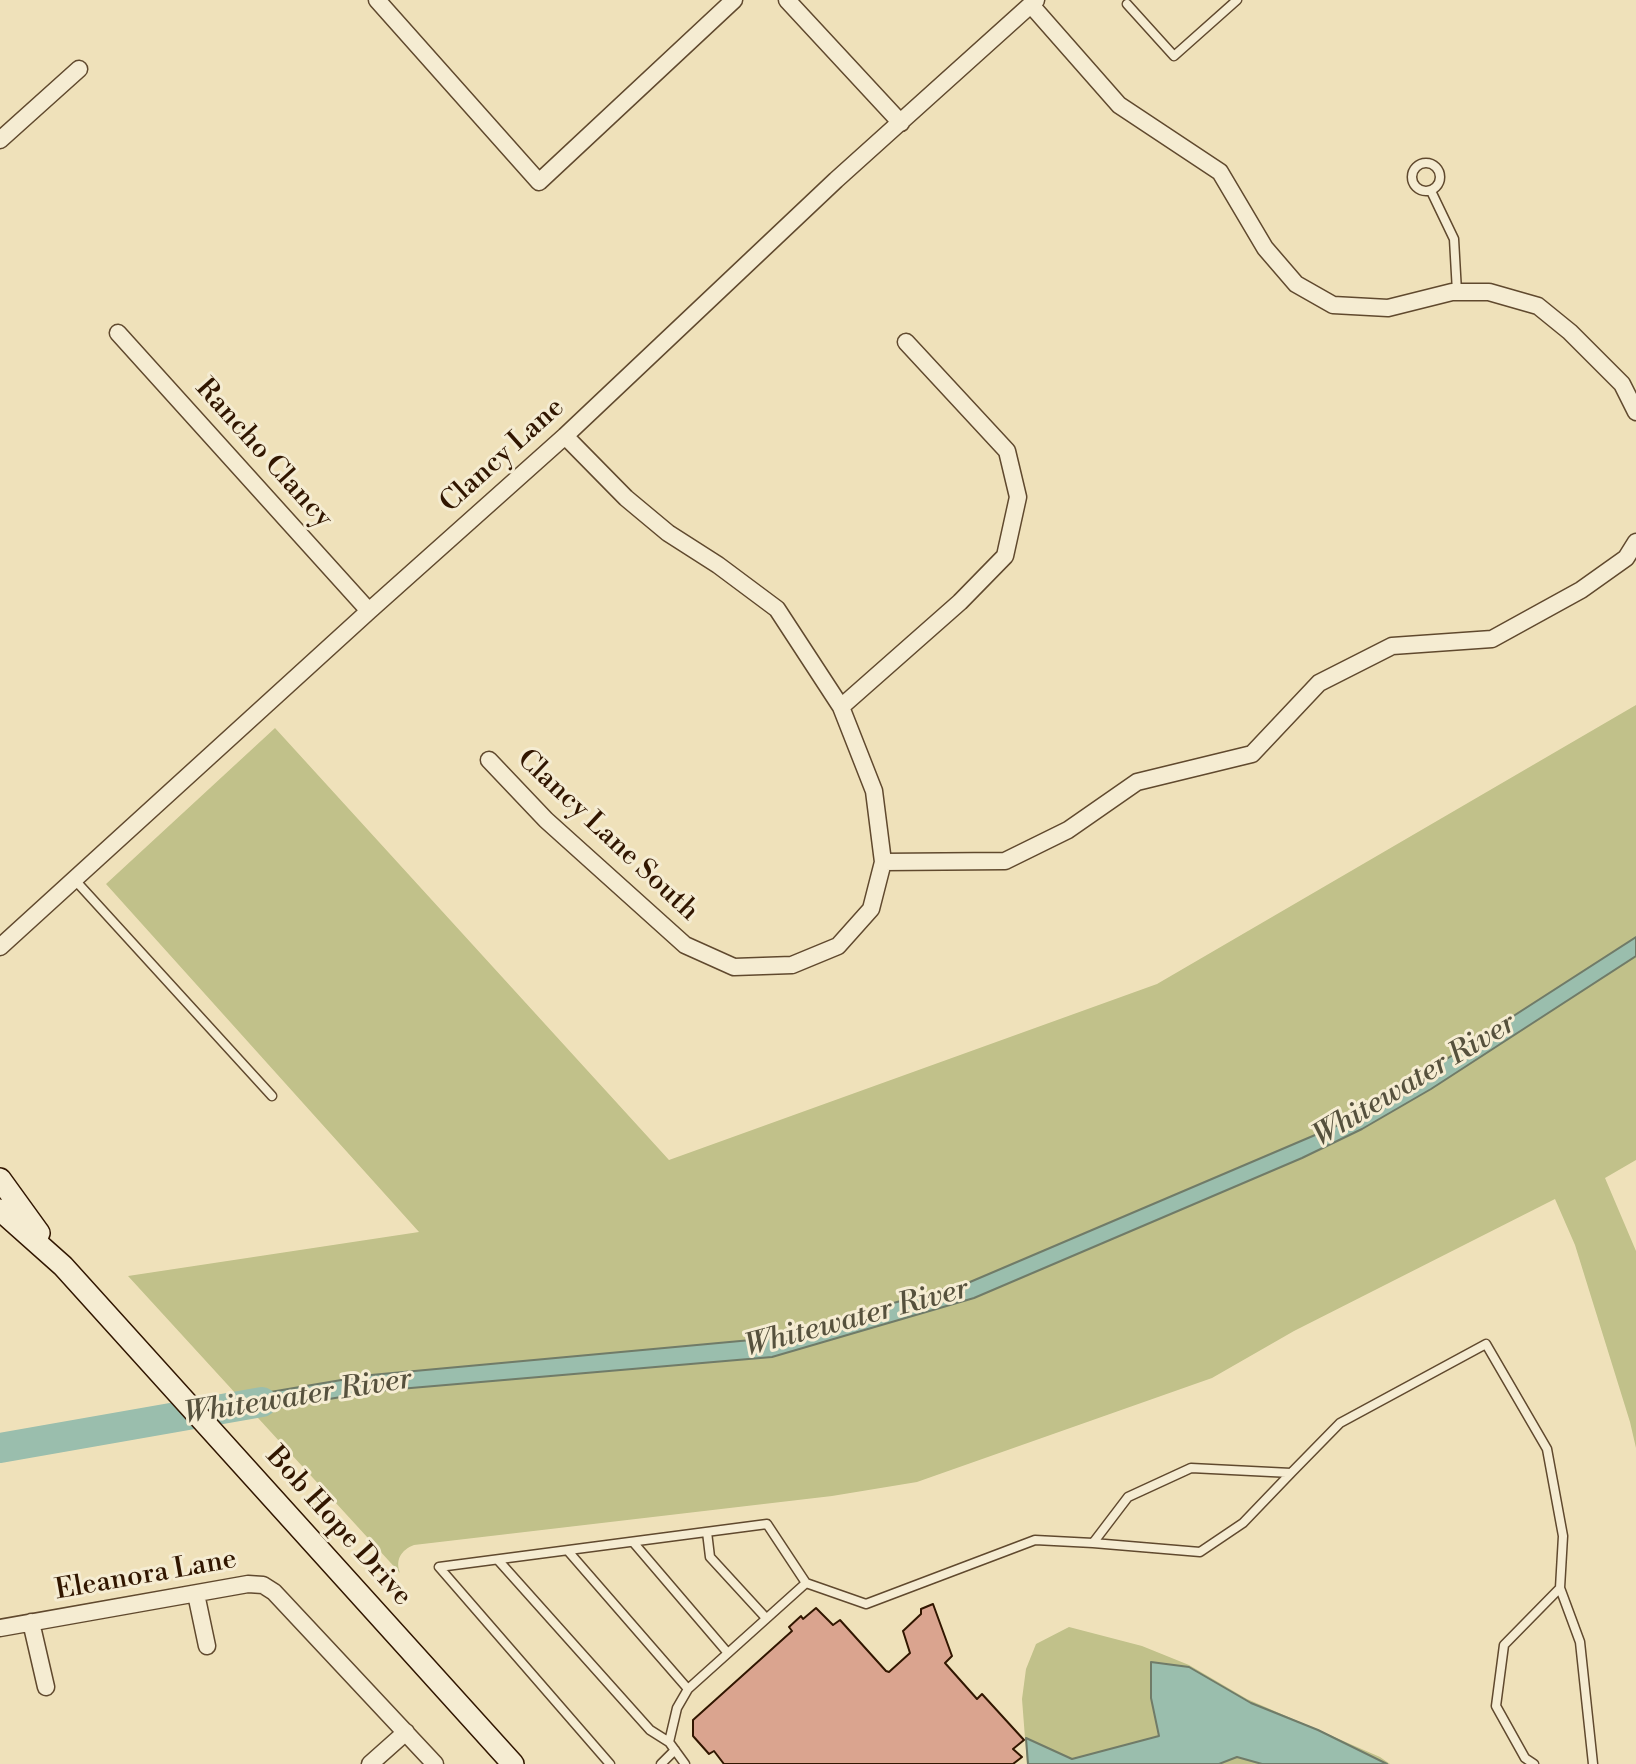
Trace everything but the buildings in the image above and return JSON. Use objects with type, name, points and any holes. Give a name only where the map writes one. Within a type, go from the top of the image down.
[{"type":"main road","points":[[0,1179],[62,1266]]},
{"type":"main road","points":[[0,1210],[62,1266]]},
{"type":"main road","name":"Bob Hope Drive","points":[[62,1266],[513,1764]]},
{"type":"street","points":[[377,0],[539,182],[734,0]]},
{"type":"street","points":[[787,0],[901,123]]},
{"type":"street","points":[[1034,2],[1119,105],[1220,172],[1265,248],[1296,284],[1333,305],[1388,308],[1457,292],[1489,292],[1538,306],[1570,332],[1622,384],[1636,412]]},
{"type":"street","name":"Clancy Lane","points":[[0,947],[565,436],[826,189],[1034,2]]},
{"type":"street","points":[[0,140],[79,69]]},
{"type":"street","name":"Rancho Clancy","points":[[118,333],[369,611]]},
{"type":"street","points":[[841,707],[960,602],[1005,556],[1018,497],[1007,452],[906,342]]},
{"type":"street","name":"Clancy Lane South","points":[[488,760],[546,820],[685,945],[734,967],[792,965],[838,946],[871,909],[883,862],[874,791],[841,707],[777,609],[718,565],[668,533],[626,498],[565,436]]},
{"type":"street","points":[[883,862],[1005,861],[1068,830],[1137,782],[1252,754],[1319,683],[1392,646],[1492,639],[1581,590],[1626,558],[1636,542]]},
{"type":"street","name":"Eleanora Lane","points":[[0,1628],[248,1584],[263,1585],[274,1592],[435,1764]]},
{"type":"street","points":[[196,1594],[207,1646]]},
{"type":"street","points":[[31,1622],[46,1687]]},
{"type":"street","points":[[370,1764],[407,1732]]},
{"type":"lane","points":[[1127,4],[1174,56],[1237,0]]},
{"type":"lane","points":[[1431,191],[1454,239],[1457,292]]},
{"type":"lane","points":[[74,879],[272,1096]]},
{"type":"lane","points":[[610,1764],[439,1567],[767,1524],[806,1583],[866,1604],[1035,1540],[1200,1552],[1243,1523],[1340,1423],[1486,1344],[1547,1449],[1563,1536],[1560,1588],[1580,1642],[1593,1764]]},
{"type":"lane","points":[[1093,1543],[1128,1497],[1191,1468],[1291,1473]]},
{"type":"lane","points":[[707,1532],[710,1557],[766,1619]]},
{"type":"lane","points":[[633,1542],[727,1652]]},
{"type":"lane","points":[[568,1550],[688,1689]]},
{"type":"lane","points":[[498,1559],[650,1730],[672,1746],[685,1764]]},
{"type":"lane","points":[[661,1764],[672,1746],[677,1707],[688,1689],[806,1583]]},
{"type":"lane","points":[[1534,1764],[1525,1758],[1496,1706],[1504,1645],[1560,1588]]},
{"type":"green space","points":[[1636,705],[1636,1160],[1605,1178],[1636,1251],[1636,1448],[1575,1245],[1555,1199],[1294,1331],[1212,1378],[917,1482],[832,1496],[414,1545],[400,1556],[400,1573],[128,1276],[419,1232],[106,884],[275,728],[669,1160],[1157,984]]},
{"type":"green space","points":[[1069,1627],[1142,1646],[1189,1665],[1247,1699],[1380,1757],[1390,1764],[1027,1764],[1022,1699],[1026,1669],[1036,1644]]},
{"type":"water","points":[[1636,937],[1636,956],[1431,1089],[1362,1129],[1302,1158],[974,1298],[772,1357],[376,1391],[230,1416],[217,1401],[371,1375],[762,1339],[970,1282],[1355,1118]]},
{"type":"water","points":[[1151,1662],[1189,1667],[1251,1703],[1318,1730],[1387,1764],[1262,1764],[1237,1757],[1219,1764],[1028,1764],[1026,1738],[1072,1759],[1159,1736],[1151,1698]]},
{"type":"waterway","name":"Whitewater River","points":[[0,1448],[262,1402]]}]
